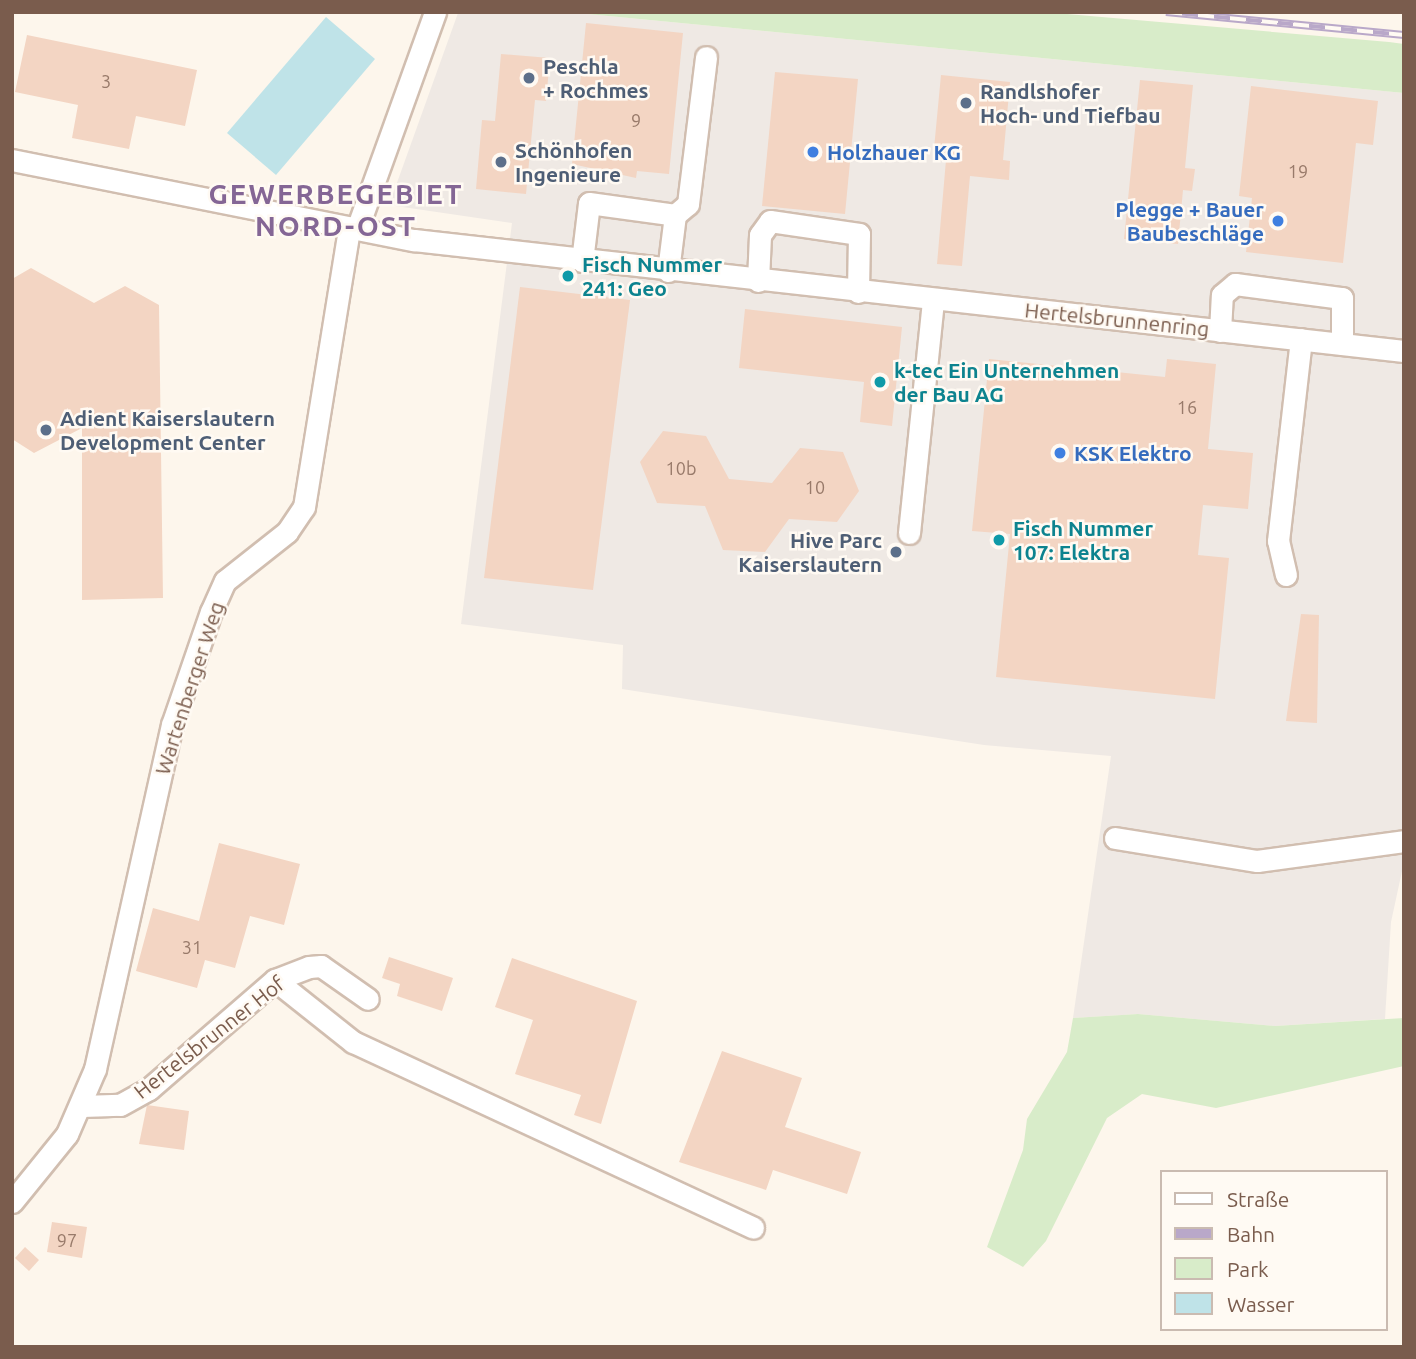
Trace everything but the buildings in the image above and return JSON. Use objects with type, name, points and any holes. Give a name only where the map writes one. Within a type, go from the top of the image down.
[{"type":"street","name":"Wartenberger Weg","points":[[12,1202],[67,1134],[82,1106],[172,725],[211,612],[225,581],[288,532],[304,507],[353,228],[435,12]]},
{"type":"street","points":[[582,261],[589,204],[675,215],[688,205],[706,57]]},
{"type":"street","name":"Hertelsbrunnenring","points":[[12,160],[353,228],[582,261],[1404,351]]},
{"type":"street","points":[[668,271],[675,215]]},
{"type":"street","points":[[758,281],[761,235],[769,221],[859,234],[859,292]]},
{"type":"street","points":[[1220,331],[1223,295],[1236,284],[1342,298],[1342,344]]},
{"type":"street","points":[[909,533],[933,300]]},
{"type":"street","points":[[1286,575],[1278,541],[1301,339]]},
{"type":"street","points":[[1115,838],[1257,860],[1404,841]]},
{"type":"street","name":"Hertelsbrunner Hof","points":[[82,1106],[120,1105],[149,1089],[275,981],[321,966],[368,999]]},
{"type":"street","points":[[275,981],[353,1042],[753,1228]]},
{"type":"shaded area","points":[[567,12],[1404,93],[1404,862],[1391,922],[1385,1019],[1275,1026],[1138,1014],[1073,1018],[1111,756],[984,745],[622,689],[623,645],[461,624],[512,223],[389,205],[458,13]]},
{"type":"green space","points":[[567,12],[1044,12],[1389,42],[1404,44],[1404,93]]},
{"type":"green space","points":[[1138,1014],[1275,1026],[1404,1018],[1404,1066],[1216,1108],[1142,1094],[1107,1118],[1046,1241],[1023,1267],[987,1247],[1023,1150],[1027,1119],[1067,1052],[1073,1018]]},
{"type":"water","points":[[326,17],[375,59],[276,175],[227,133]]},
{"type":"railway","points":[[1166,12],[1404,35]]},
{"type":"place","name":"Peschla + Rochmes","points":[[529,78]]},
{"type":"place","name":"Randlshofer Hoch- und Tiefbau","points":[[966,103]]},
{"type":"place","name":"Holzhauer KG","points":[[813,152]]},
{"type":"place","name":"Schönhofen Ingenieure","points":[[501,162]]},
{"type":"place","name":"Plegge + Bauer Baubeschläge","points":[[1278,221]]},
{"type":"place","name":"Fisch Nummer 241: Geo","points":[[568,276]]},
{"type":"place","name":"k-tec Ein Unternehmen der Bau AG","points":[[880,382]]},
{"type":"place","name":"Adient Kaiserslautern Development Center","points":[[46,430]]},
{"type":"place","name":"KSK Elektro","points":[[1060,453]]},
{"type":"place","name":"Fisch Nummer 107: Elektra","points":[[999,540]]},
{"type":"place","name":"Hive Parc Kaiserslautern","points":[[896,552]]},
{"type":"district","name":"GEWERBEGEBIET NORD-OST","points":[[336,210]]}]
